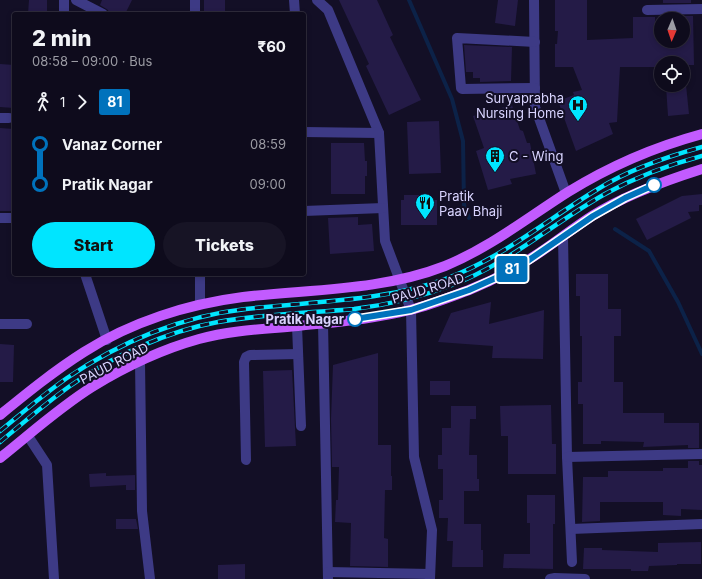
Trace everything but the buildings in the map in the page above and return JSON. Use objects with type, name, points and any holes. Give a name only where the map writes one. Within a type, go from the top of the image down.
[{"type":"main road","name":"PAUD ROAD","points":[[0,415],[58,369],[84,352],[157,317],[200,304],[243,297],[351,288],[400,280],[444,266],[495,241],[566,193],[594,177],[647,151],[702,134]]},
{"type":"main road","name":"PAUD ROAD","points":[[0,458],[91,387],[140,362],[199,339],[255,329],[323,323],[379,316],[411,310],[469,290],[498,277],[529,260],[593,216],[625,198],[671,179],[702,169]]},
{"type":"street","points":[[64,0],[64,12]]},
{"type":"street","points":[[76,0],[99,12]]},
{"type":"street","points":[[195,0],[195,12]]},
{"type":"street","points":[[294,0],[295,12]]},
{"type":"street","points":[[317,0],[328,10],[379,133],[386,241],[411,310],[414,457],[432,530],[430,576],[328,575],[323,323]]},
{"type":"street","points":[[534,0],[535,107],[566,193]]},
{"type":"street","points":[[647,10],[702,9]]},
{"type":"street","points":[[535,42],[457,38],[462,89],[535,88]]},
{"type":"street","points":[[306,132],[379,133]]},
{"type":"street","points":[[306,211],[383,208]]},
{"type":"street","points":[[0,218],[12,218]]},
{"type":"street","points":[[563,237],[567,457],[572,562]]},
{"type":"street","points":[[86,276],[107,340]]},
{"type":"street","points":[[200,276],[200,304]]},
{"type":"street","points":[[0,324],[27,324]]},
{"type":"street","points":[[297,326],[301,426]]},
{"type":"street","points":[[246,460],[244,362],[250,355],[298,354]]},
{"type":"street","points":[[140,362],[142,511],[150,579]]},
{"type":"street","points":[[28,436],[47,465],[54,579]]},
{"type":"street","points":[[567,457],[702,454]]},
{"type":"street","points":[[571,529],[702,524]]},
{"type":"street","points":[[550,579],[585,579]]},
{"type":"waterway","points":[[409,0],[452,99],[463,141],[464,205],[469,218]]},
{"type":"waterway","points":[[615,229],[649,251],[678,302],[702,354]]},
{"type":"railway","points":[[0,431],[41,397],[87,365],[130,342],[152,333],[175,324],[222,312],[348,300],[399,292],[448,278],[506,249],[579,201],[623,175],[662,159],[702,147]]},
{"type":"railway","points":[[0,442],[43,406],[86,375],[122,355],[160,338],[199,326],[235,319],[354,309],[391,303],[452,285],[473,276],[511,255],[586,205],[628,182],[677,163],[702,156]]},
{"type":"bus line","name":"81","points":[[355,319],[411,310],[469,290],[498,277],[529,260],[593,216],[625,198],[654,185]]},
{"type":"place","name":"Suryaprabha Nursing Home","points":[[578,122]]},
{"type":"place","name":"C - Wing","points":[[495,173]]},
{"type":"place","name":"Pratik Paav Bhaji","points":[[425,220]]},
{"type":"place","name":"Pratik Nagar","points":[[355,319]]}]
